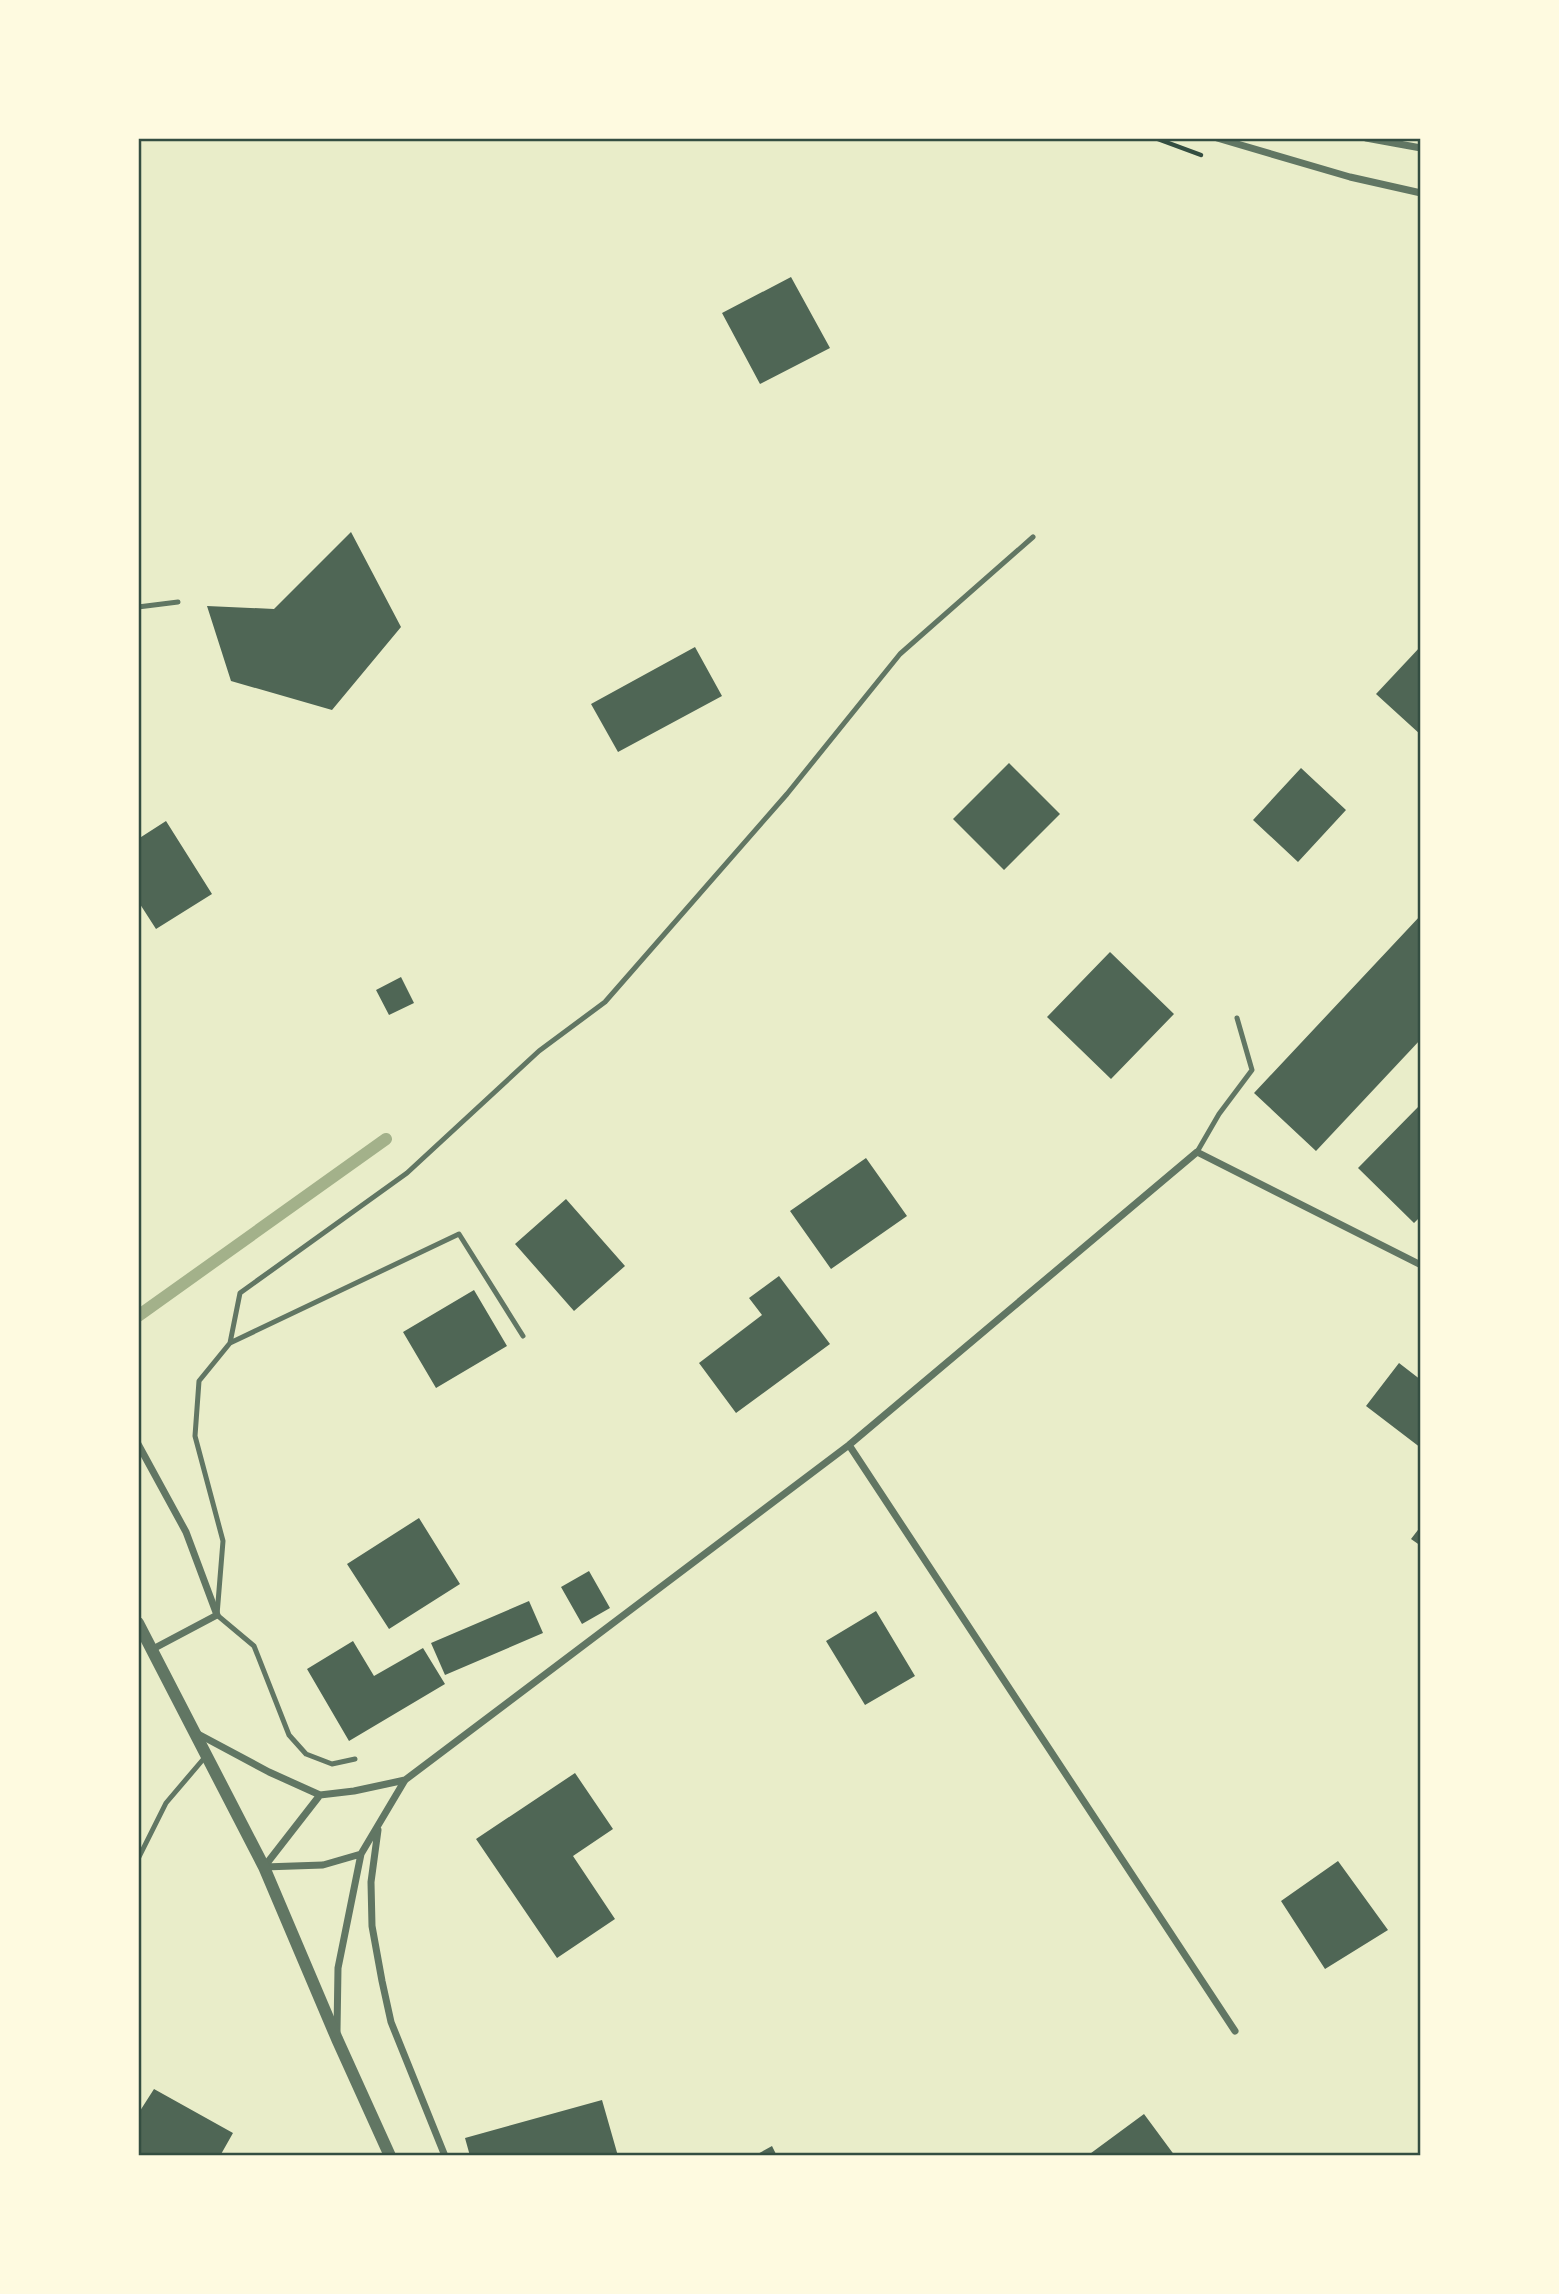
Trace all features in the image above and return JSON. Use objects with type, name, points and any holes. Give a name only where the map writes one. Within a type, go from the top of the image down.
[{"type":"street","points":[[1217,138],[1350,177],[1421,193]]},
{"type":"street","points":[[1366,138],[1421,148]]},
{"type":"street","points":[[337,2039],[338,1968],[361,1854],[405,1780],[849,1445],[1197,1152],[1421,1265]]},
{"type":"street","points":[[138,1444],[187,1532],[217,1615],[151,1650]]},
{"type":"street","points":[[849,1445],[1235,2031]]},
{"type":"street","points":[[138,1623],[264,1867],[390,2156]]},
{"type":"street","points":[[193,1732],[320,1795],[405,1780]]},
{"type":"street","points":[[264,1867],[320,1795]]},
{"type":"street","points":[[379,1824],[371,1882],[372,1926],[382,1981],[391,2022],[444,2156]]},
{"type":"street","points":[[264,1867],[323,1865],[361,1854]]},
{"type":"lane","points":[[230,1343],[240,1293],[407,1173],[540,1051],[605,1002],[787,794],[900,654],[1033,537]]},
{"type":"lane","points":[[138,607],[178,602]]},
{"type":"lane","points":[[1197,1152],[1219,1114],[1252,1070],[1237,1017]]},
{"type":"lane","points":[[355,1759],[332,1764],[306,1754],[289,1735],[254,1646],[217,1615],[223,1541],[195,1436],[198,1381],[230,1343],[459,1234],[523,1336]]},
{"type":"lane","points":[[138,1859],[166,1803],[206,1756]]},
{"type":"building","points":[[791,277],[830,348],[760,384],[722,313]]},
{"type":"building","points":[[351,532],[401,627],[332,710],[231,681],[207,606],[274,609]]},
{"type":"building","points":[[1421,646],[1421,735],[1376,694]]},
{"type":"building","points":[[695,647],[722,696],[618,752],[591,704]]},
{"type":"building","points":[[1009,763],[1060,814],[1004,870],[953,819]]},
{"type":"building","points":[[1301,768],[1346,810],[1298,862],[1253,820]]},
{"type":"building","points":[[166,821],[212,894],[156,929],[138,901],[138,839]]},
{"type":"building","points":[[1421,915],[1421,1039],[1316,1151],[1254,1093]]},
{"type":"building","points":[[1110,952],[1174,1014],[1111,1079],[1047,1017]]},
{"type":"building","points":[[401,977],[414,1003],[389,1015],[376,990]]},
{"type":"building","points":[[1421,1104],[1421,1216],[1414,1223],[1358,1168]]},
{"type":"building","points":[[866,1158],[907,1216],[831,1269],[790,1211]]},
{"type":"building","points":[[566,1199],[625,1266],[574,1311],[515,1244]]},
{"type":"building","points":[[779,1276],[830,1344],[736,1413],[699,1363],[762,1315],[749,1298]]},
{"type":"building","points":[[474,1290],[507,1346],[436,1388],[403,1332]]},
{"type":"building","points":[[1399,1363],[1421,1380],[1421,1448],[1366,1406]]},
{"type":"building","points":[[419,1518],[460,1584],[389,1629],[347,1564]]},
{"type":"building","points":[[1421,1526],[1421,1546],[1411,1539]]},
{"type":"building","points":[[589,1571],[610,1608],[582,1624],[561,1587]]},
{"type":"building","points":[[529,1601],[543,1633],[445,1675],[431,1643]]},
{"type":"building","points":[[876,1611],[915,1676],[865,1705],[826,1641]]},
{"type":"building","points":[[353,1641],[374,1676],[423,1648],[445,1684],[349,1741],[307,1669]]},
{"type":"building","points":[[575,1773],[613,1829],[573,1856],[615,1919],[557,1958],[476,1839]]},
{"type":"building","points":[[1338,1861],[1388,1930],[1325,1969],[1281,1901]]},
{"type":"building","points":[[154,2089],[233,2133],[220,2156],[138,2156],[138,2114]]},
{"type":"building","points":[[602,2100],[618,2156],[470,2156],[465,2138]]},
{"type":"building","points":[[1144,2114],[1175,2156],[1087,2156]]},
{"type":"building","points":[[772,2146],[777,2156],[754,2156]]},
{"type":"waterway","points":[[138,1316],[386,1139]]}]
